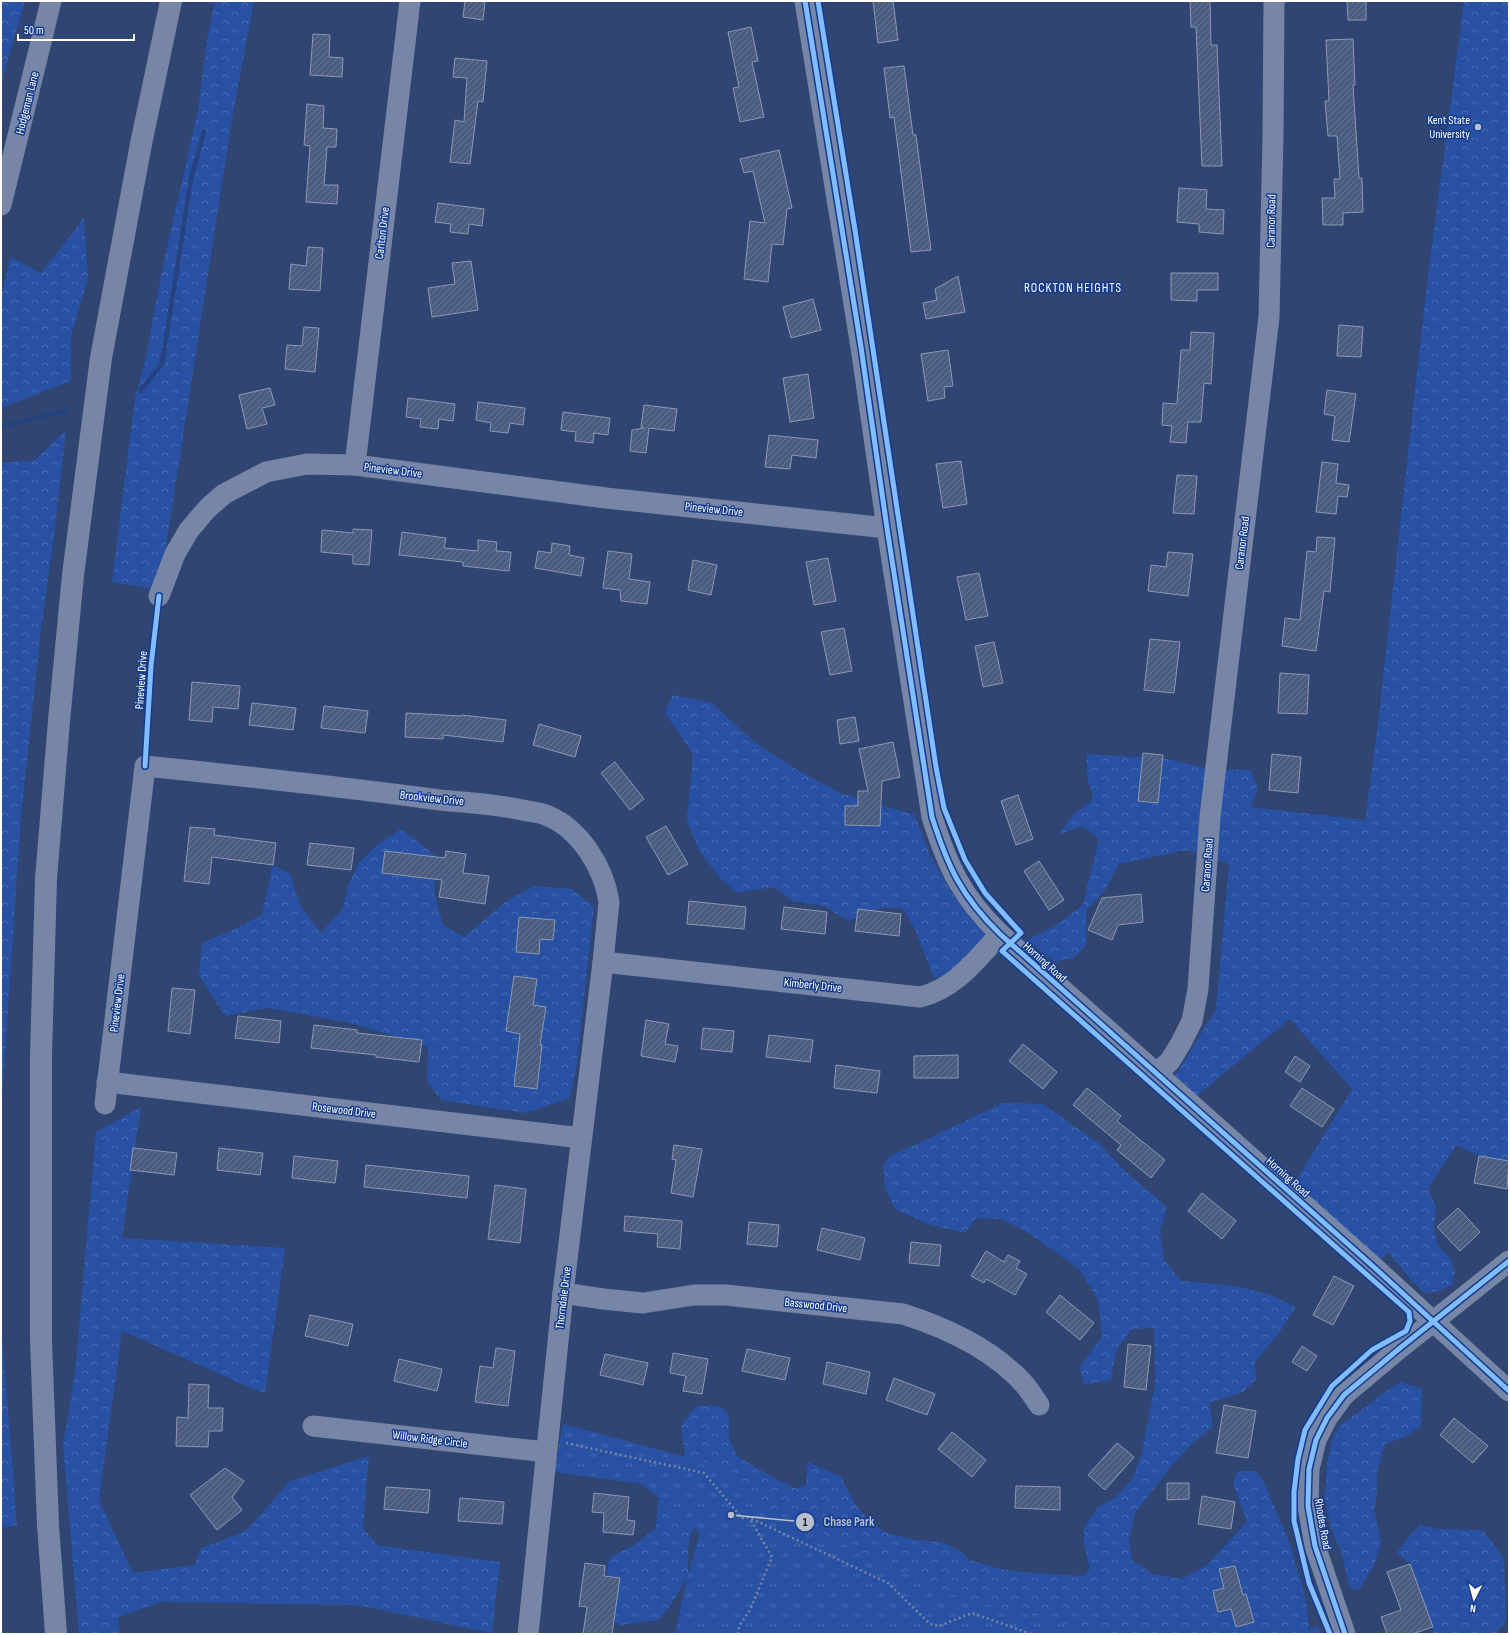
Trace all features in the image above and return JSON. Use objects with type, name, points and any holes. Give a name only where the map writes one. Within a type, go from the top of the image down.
[{"type":"main road","points":[[56,1634],[48,1525],[41,1333],[41,1055],[46,879],[73,575],[101,358],[141,144],[172,1]]},
{"type":"street","name":"Hodgeman Lane","points":[[1,205],[52,1]]},
{"type":"street","name":"Carlton Drive","points":[[355,465],[410,1]]},
{"type":"street","name":"Horning Road","points":[[805,1],[861,347],[887,528],[932,817],[942,851],[956,879],[970,902],[984,919],[1055,985],[1157,1073],[1509,1390]]},
{"type":"street","name":"Caranor Road","points":[[1157,1073],[1170,1060],[1181,1043],[1192,1021],[1198,989],[1210,817],[1269,316],[1274,1]]},
{"type":"street","name":"Pineview Drive","points":[[158,596],[175,554],[189,530],[208,508],[224,494],[266,472],[308,464],[355,465],[606,498],[887,528]]},
{"type":"street","name":"Pineview Drive","points":[[105,1104],[145,766]]},
{"type":"street","name":"Brookview Drive","points":[[145,766],[313,783],[449,801],[478,803],[521,809],[547,815],[560,822],[578,838],[590,853],[603,881],[609,902],[603,962]]},
{"type":"street","name":"Kimberly Drive","points":[[603,962],[920,997],[931,994],[953,982],[969,968],[1000,934]]},
{"type":"street","name":"Thorndale Drive","points":[[528,1634],[554,1447],[563,1293],[603,962]]},
{"type":"street","name":"Rosewood Drive","points":[[108,1082],[581,1138]]},
{"type":"street","name":"Rhodes Road","points":[[1345,1634],[1315,1546],[1308,1506],[1309,1470],[1316,1440],[1327,1418],[1344,1395],[1509,1261]]},
{"type":"street","name":"Basswood Drive","points":[[563,1293],[603,1299],[643,1302],[694,1295],[726,1295],[903,1314],[924,1321],[977,1347],[1002,1364],[1025,1385],[1040,1405]]},
{"type":"street","name":"Willow Ridge Circle","points":[[313,1426],[554,1447]]},
{"type":"path","points":[[554,1447],[704,1473],[742,1518],[748,1517],[888,1583],[930,1624],[940,1626],[972,1613],[1031,1634]]},
{"type":"path","points":[[738,1634],[739,1626],[750,1610],[772,1557],[748,1517]]},
{"type":"green space","points":[[1,1],[25,1],[1,83]]},
{"type":"green space","points":[[215,1],[254,1],[232,119],[165,553],[161,590],[112,582],[135,398],[145,361],[164,261],[198,111],[207,40]]},
{"type":"green space","points":[[1464,1],[1509,1],[1509,1170],[1456,1145],[1428,1189],[1436,1206],[1434,1229],[1438,1246],[1450,1258],[1455,1272],[1452,1285],[1436,1292],[1424,1293],[1388,1252],[1376,1269],[1289,1192],[1352,1089],[1290,1019],[1189,1102],[1170,1085],[1216,1009],[1229,864],[1186,850],[1119,864],[1105,890],[1086,911],[1086,945],[1074,958],[1054,962],[1027,940],[1055,926],[1083,905],[1099,839],[1082,826],[1059,834],[1073,815],[1093,799],[1087,775],[1087,754],[1169,759],[1208,769],[1251,770],[1258,790],[1251,807],[1365,820],[1376,740],[1427,284]]},
{"type":"green space","points":[[84,218],[88,278],[71,336],[71,381],[1,408],[1,297],[11,257],[41,273]]},
{"type":"green space","points":[[66,430],[56,520],[41,630],[21,816],[1,1099],[1,463],[35,460]]},
{"type":"green space","points":[[672,695],[712,703],[754,742],[801,772],[843,794],[915,815],[930,855],[952,893],[987,933],[965,971],[934,978],[915,929],[902,908],[881,908],[849,921],[824,906],[792,901],[774,887],[737,893],[721,879],[700,852],[687,821],[693,754],[665,713]]},
{"type":"green space","points":[[401,829],[436,856],[434,892],[443,925],[464,937],[508,900],[534,886],[572,889],[594,907],[576,1071],[569,1099],[525,1113],[441,1100],[427,1081],[428,1046],[347,1022],[268,1008],[225,1016],[199,975],[202,943],[229,932],[262,915],[273,865],[290,874],[300,905],[321,933],[343,908],[349,883],[359,863],[378,844]]},
{"type":"green space","points":[[1003,1103],[1043,1104],[1101,1145],[1126,1172],[1167,1207],[1160,1231],[1164,1260],[1182,1281],[1236,1286],[1271,1295],[1296,1307],[1279,1333],[1255,1362],[1256,1379],[1243,1392],[1209,1403],[1213,1427],[1193,1443],[1174,1463],[1135,1513],[1129,1539],[1132,1560],[1153,1574],[1182,1579],[1208,1564],[1247,1522],[1233,1483],[1238,1471],[1256,1471],[1264,1482],[1290,1544],[1306,1600],[1309,1624],[1307,1634],[1073,1634],[935,1603],[700,1506],[689,1541],[687,1577],[670,1606],[658,1620],[621,1625],[605,1617],[608,1563],[614,1555],[636,1544],[656,1528],[658,1501],[682,1472],[685,1457],[681,1425],[697,1406],[719,1406],[729,1414],[729,1439],[738,1457],[776,1479],[797,1489],[806,1485],[808,1462],[841,1477],[855,1504],[865,1516],[884,1532],[911,1539],[944,1543],[960,1551],[970,1560],[1000,1569],[1033,1573],[1083,1576],[1090,1569],[1084,1544],[1084,1528],[1098,1507],[1116,1497],[1132,1480],[1142,1452],[1155,1385],[1154,1328],[1132,1329],[1116,1351],[1111,1380],[1084,1385],[1080,1367],[1102,1336],[1098,1300],[1079,1269],[1030,1234],[1002,1219],[976,1218],[965,1233],[928,1224],[895,1209],[885,1187],[883,1165],[891,1156]]},
{"type":"green space","points":[[141,1107],[122,1238],[285,1248],[265,1394],[122,1331],[99,1500],[133,1573],[195,1565],[200,1549],[247,1530],[290,1481],[369,1456],[363,1527],[377,1545],[500,1562],[492,1633],[357,1605],[161,1602],[117,1618],[120,1634],[79,1634],[63,1445],[75,1373],[96,1132]]},
{"type":"green space","points":[[1,1322],[17,1525],[1,1528]]},
{"type":"green space","points":[[1403,1381],[1409,1385],[1422,1388],[1421,1426],[1405,1437],[1385,1444],[1377,1472],[1377,1495],[1374,1509],[1381,1541],[1375,1564],[1360,1588],[1355,1590],[1349,1586],[1342,1554],[1331,1528],[1325,1499],[1327,1465],[1331,1443],[1340,1425],[1391,1387]]},
{"type":"green space","points":[[563,1424],[720,1466],[747,1498],[954,1596],[1106,1634],[675,1634],[688,1574],[700,1533],[642,1484],[554,1472]]},
{"type":"green space","points":[[1420,1525],[1438,1529],[1483,1530],[1504,1558],[1506,1620],[1496,1634],[1433,1634],[1433,1626],[1410,1564],[1397,1553],[1409,1536]]},
{"type":"green space","points":[[688,1576],[675,1634],[687,1577]]},
{"type":"green space","points":[[1318,1626],[1321,1634],[1292,1634]]},
{"type":"building","points":[[465,1],[485,1],[483,20],[463,17]]},
{"type":"building","points":[[873,1],[893,1],[898,40],[878,43]]},
{"type":"building","points":[[1190,1],[1210,1],[1211,45],[1217,45],[1222,166],[1202,166],[1196,27],[1191,27]]},
{"type":"building","points":[[1347,1],[1366,1],[1366,20],[1348,20]]},
{"type":"building","points":[[751,27],[758,61],[752,62],[764,117],[740,122],[733,88],[739,87],[728,32]]},
{"type":"building","points":[[313,34],[330,35],[329,57],[343,58],[342,77],[310,75]]},
{"type":"building","points":[[1353,39],[1355,85],[1353,85],[1359,178],[1362,178],[1363,212],[1343,213],[1343,225],[1323,225],[1322,198],[1335,198],[1334,179],[1340,179],[1337,136],[1328,136],[1325,101],[1329,101],[1326,40]]},
{"type":"building","points":[[455,58],[487,61],[483,102],[478,101],[470,164],[450,162],[455,120],[464,122],[467,78],[453,77]]},
{"type":"building","points":[[904,66],[913,135],[916,135],[931,250],[911,252],[894,117],[890,118],[884,68]]},
{"type":"building","points":[[307,104],[324,106],[323,128],[337,129],[336,147],[327,147],[324,185],[338,185],[337,204],[306,202],[310,146],[304,145]]},
{"type":"building","points":[[779,150],[792,208],[787,209],[783,245],[772,244],[768,282],[744,279],[750,221],[765,223],[753,171],[744,173],[740,159]]},
{"type":"building","points":[[1179,188],[1207,190],[1206,209],[1224,210],[1223,234],[1199,232],[1199,224],[1177,222]]},
{"type":"building","points":[[438,203],[484,209],[482,226],[469,224],[468,234],[450,232],[451,224],[435,222]]},
{"type":"building","points":[[308,247],[323,248],[320,291],[289,289],[291,264],[306,266]]},
{"type":"building","points":[[471,261],[478,310],[432,317],[428,288],[455,284],[452,263]]},
{"type":"building","points":[[1171,273],[1218,273],[1218,290],[1197,290],[1197,301],[1171,300]]},
{"type":"building","points":[[958,276],[965,312],[926,319],[923,303],[937,300],[935,289]]},
{"type":"building","points":[[813,299],[821,330],[791,338],[783,307]]},
{"type":"building","points":[[1339,325],[1363,327],[1361,357],[1337,356]]},
{"type":"building","points":[[304,327],[319,328],[315,372],[285,369],[287,345],[302,346]]},
{"type":"building","points":[[1191,332],[1214,333],[1211,384],[1204,383],[1201,422],[1188,422],[1186,443],[1170,442],[1172,426],[1162,425],[1163,403],[1177,404],[1181,350],[1190,350]]},
{"type":"building","points":[[948,350],[953,386],[944,387],[945,398],[928,401],[921,354]]},
{"type":"building","points":[[808,374],[814,418],[790,422],[783,378]]},
{"type":"building","points":[[270,388],[275,405],[262,408],[267,424],[247,429],[239,395]]},
{"type":"building","points":[[1327,390],[1356,394],[1349,442],[1332,440],[1335,416],[1324,414]]},
{"type":"building","points":[[408,398],[455,404],[453,421],[439,419],[438,429],[420,427],[421,419],[406,417]]},
{"type":"building","points":[[478,402],[525,408],[523,425],[510,423],[508,433],[490,431],[491,423],[476,420]]},
{"type":"building","points":[[644,405],[677,409],[674,431],[649,428],[646,453],[630,451],[632,430],[644,428],[641,427]]},
{"type":"building","points":[[563,412],[610,418],[608,435],[594,433],[593,443],[575,441],[576,432],[561,430]]},
{"type":"building","points":[[769,435],[818,440],[816,458],[792,455],[790,469],[765,467]]},
{"type":"building","points":[[961,461],[967,504],[943,508],[936,464]]},
{"type":"building","points":[[1322,462],[1338,464],[1336,483],[1349,485],[1347,497],[1338,496],[1336,514],[1316,512]]},
{"type":"building","points":[[1177,475],[1197,476],[1194,514],[1173,513]]},
{"type":"building","points":[[353,529],[372,530],[369,565],[353,564],[353,555],[321,552],[322,530],[353,533]]},
{"type":"building","points":[[402,532],[446,538],[444,548],[478,551],[478,540],[497,542],[496,551],[511,552],[509,571],[463,566],[463,562],[399,555]]},
{"type":"building","points":[[1317,537],[1335,538],[1330,592],[1324,591],[1316,651],[1282,646],[1285,618],[1300,620],[1307,551],[1316,552]]},
{"type":"building","points":[[552,543],[570,546],[569,555],[584,558],[581,576],[535,568],[538,551],[551,553]]},
{"type":"building","points":[[608,551],[632,554],[629,579],[650,582],[647,604],[621,601],[620,590],[603,588]]},
{"type":"building","points":[[1168,552],[1193,554],[1188,596],[1148,591],[1151,565],[1166,567]]},
{"type":"building","points":[[828,558],[836,601],[814,605],[806,562]]},
{"type":"building","points":[[693,560],[717,565],[711,595],[688,590]]},
{"type":"building","points":[[979,573],[988,616],[966,620],[957,577]]},
{"type":"building","points":[[844,628],[852,671],[830,675],[821,632]]},
{"type":"building","points":[[1150,639],[1180,642],[1174,693],[1144,690]]},
{"type":"building","points":[[994,642],[1003,683],[983,687],[975,646]]},
{"type":"building","points":[[1280,673],[1309,675],[1307,714],[1278,713]]},
{"type":"building","points":[[192,682],[240,686],[238,709],[213,707],[212,722],[189,720]]},
{"type":"building","points":[[252,703],[296,708],[293,730],[249,725]]},
{"type":"building","points":[[324,706],[368,711],[365,733],[321,728]]},
{"type":"building","points":[[406,713],[462,715],[506,720],[503,742],[443,735],[443,739],[405,737]]},
{"type":"building","points":[[855,717],[859,741],[840,744],[837,720]]},
{"type":"building","points":[[539,724],[581,736],[575,757],[533,745]]},
{"type":"building","points":[[893,742],[900,777],[882,781],[880,826],[845,825],[845,806],[858,806],[858,791],[868,791],[859,749]]},
{"type":"building","points":[[1143,753],[1163,755],[1158,803],[1138,801]]},
{"type":"building","points":[[1272,754],[1301,757],[1298,793],[1269,790]]},
{"type":"building","points":[[615,762],[644,799],[630,810],[601,773]]},
{"type":"building","points":[[1018,795],[1033,839],[1016,845],[1001,801]]},
{"type":"building","points":[[666,826],[688,864],[668,875],[646,837]]},
{"type":"building","points":[[190,827],[215,829],[214,835],[276,843],[273,865],[212,857],[209,884],[184,881]]},
{"type":"building","points":[[310,843],[354,848],[351,870],[307,865]]},
{"type":"building","points":[[385,851],[445,858],[446,851],[466,854],[463,873],[489,876],[485,904],[439,897],[442,880],[382,873]]},
{"type":"building","points":[[1039,861],[1064,900],[1049,910],[1024,871]]},
{"type":"building","points":[[1141,894],[1143,922],[1118,925],[1112,940],[1088,930],[1102,898]]},
{"type":"building","points":[[689,901],[746,907],[744,929],[687,924]]},
{"type":"building","points":[[784,907],[827,912],[825,934],[781,929]]},
{"type":"building","points":[[858,909],[901,914],[899,936],[855,931]]},
{"type":"building","points":[[519,917],[555,920],[553,940],[540,939],[539,954],[516,952]]},
{"type":"building","points":[[514,976],[537,979],[533,1005],[546,1007],[540,1045],[542,1045],[537,1089],[514,1086],[520,1034],[506,1031]]},
{"type":"building","points":[[172,988],[195,990],[190,1034],[168,1031]]},
{"type":"building","points":[[238,1016],[281,1021],[279,1043],[235,1038]]},
{"type":"building","points":[[646,1020],[669,1024],[665,1044],[678,1046],[675,1062],[641,1056]]},
{"type":"building","points":[[314,1025],[357,1030],[357,1033],[422,1040],[419,1062],[376,1057],[376,1055],[311,1048]]},
{"type":"building","points":[[703,1028],[734,1031],[732,1052],[701,1049]]},
{"type":"building","points":[[769,1035],[813,1040],[810,1062],[766,1057]]},
{"type":"building","points":[[1023,1044],[1057,1072],[1043,1089],[1009,1061]]},
{"type":"building","points":[[958,1055],[958,1078],[914,1078],[914,1056]]},
{"type":"building","points":[[1295,1056],[1310,1066],[1300,1082],[1285,1072]]},
{"type":"building","points":[[836,1065],[880,1071],[877,1093],[834,1088]]},
{"type":"building","points":[[1087,1088],[1121,1116],[1117,1121],[1165,1160],[1151,1178],[1117,1150],[1121,1145],[1073,1105]]},
{"type":"building","points":[[1302,1088],[1334,1109],[1322,1127],[1290,1106]]},
{"type":"building","points":[[674,1145],[702,1149],[693,1197],[671,1193],[676,1160],[672,1159]]},
{"type":"building","points":[[133,1148],[177,1153],[174,1175],[130,1170]]},
{"type":"building","points":[[219,1148],[263,1153],[260,1175],[217,1170]]},
{"type":"building","points":[[294,1156],[338,1161],[335,1183],[292,1178]]},
{"type":"building","points":[[1479,1156],[1509,1161],[1507,1189],[1474,1183]]},
{"type":"building","points":[[366,1165],[469,1176],[467,1198],[364,1187]]},
{"type":"building","points":[[495,1185],[526,1189],[520,1243],[488,1239]]},
{"type":"building","points":[[1202,1193],[1236,1221],[1222,1239],[1188,1211]]},
{"type":"building","points":[[1458,1208],[1480,1232],[1460,1251],[1437,1227]]},
{"type":"building","points":[[625,1216],[682,1221],[680,1249],[657,1247],[658,1234],[624,1231]]},
{"type":"building","points":[[749,1222],[779,1225],[777,1247],[747,1244]]},
{"type":"building","points":[[822,1228],[865,1238],[860,1260],[817,1250]]},
{"type":"building","points":[[911,1242],[941,1245],[939,1266],[909,1263]]},
{"type":"building","points":[[986,1251],[1004,1262],[1008,1255],[1020,1261],[1016,1268],[1027,1274],[1015,1295],[986,1279],[984,1283],[971,1276]]},
{"type":"building","points":[[1334,1276],[1354,1286],[1333,1325],[1313,1315]]},
{"type":"building","points":[[1060,1295],[1094,1323],[1080,1340],[1046,1312]]},
{"type":"building","points":[[310,1315],[353,1324],[348,1346],[305,1336]]},
{"type":"building","points":[[1128,1344],[1151,1346],[1146,1390],[1124,1387]]},
{"type":"building","points":[[1302,1346],[1317,1356],[1307,1371],[1292,1362]]},
{"type":"building","points":[[496,1348],[515,1351],[508,1406],[475,1402],[480,1366],[493,1368]]},
{"type":"building","points":[[747,1349],[790,1358],[785,1380],[742,1371]]},
{"type":"building","points":[[673,1353],[708,1359],[702,1394],[683,1391],[686,1376],[670,1373]]},
{"type":"building","points":[[605,1354],[648,1363],[643,1385],[600,1375]]},
{"type":"building","points":[[399,1359],[442,1369],[437,1391],[394,1381]]},
{"type":"building","points":[[827,1362],[870,1372],[866,1394],[823,1384]]},
{"type":"building","points":[[894,1378],[935,1394],[927,1415],[886,1400]]},
{"type":"building","points":[[189,1384],[209,1385],[208,1408],[223,1408],[222,1431],[209,1431],[208,1447],[176,1446],[177,1417],[188,1418]]},
{"type":"building","points":[[1224,1405],[1256,1411],[1248,1458],[1216,1453]]},
{"type":"building","points":[[1454,1418],[1488,1446],[1473,1463],[1440,1435]]},
{"type":"building","points":[[952,1432],[986,1460],[972,1477],[938,1449]]},
{"type":"building","points":[[1117,1443],[1134,1457],[1105,1490],[1088,1475]]},
{"type":"building","points":[[225,1468],[244,1481],[232,1497],[242,1510],[217,1530],[190,1495]]},
{"type":"building","points":[[1167,1483],[1189,1483],[1189,1499],[1167,1500]]},
{"type":"building","points":[[1016,1486],[1060,1487],[1060,1510],[1015,1508]]},
{"type":"building","points":[[386,1487],[430,1490],[428,1513],[384,1509]]},
{"type":"building","points":[[594,1493],[629,1497],[627,1520],[635,1521],[633,1535],[603,1532],[604,1513],[592,1512]]},
{"type":"building","points":[[1202,1496],[1235,1502],[1231,1529],[1198,1524]]},
{"type":"building","points":[[460,1498],[504,1502],[502,1524],[458,1521]]},
{"type":"building","points":[[585,1563],[605,1566],[604,1576],[620,1578],[612,1634],[583,1634],[587,1607],[579,1606]]},
{"type":"building","points":[[1410,1564],[1433,1627],[1412,1634],[1387,1634],[1381,1617],[1401,1610],[1387,1572]]},
{"type":"building","points":[[1235,1566],[1243,1595],[1246,1594],[1254,1622],[1236,1627],[1231,1609],[1218,1612],[1213,1591],[1224,1588],[1219,1569]]},
{"type":"waterway","points":[[140,391],[162,364],[191,179],[204,131]]},
{"type":"waterway","points":[[1,427],[67,410]]},
{"type":"cycle path","points":[[805,1],[861,347],[887,528],[932,817],[944,851],[957,880],[975,907],[1000,934],[1376,1269],[1509,1391]]},
{"type":"cycle path","points":[[818,1],[855,230],[936,767],[944,808],[965,860],[985,893],[1021,933],[1002,951],[1409,1312],[1410,1321],[1406,1331],[1372,1350],[1332,1386],[1305,1430],[1298,1459],[1294,1492],[1294,1521],[1309,1583],[1330,1634]]},
{"type":"cycle path","points":[[145,766],[151,666],[159,596]]},
{"type":"cycle path","points":[[1345,1634],[1315,1546],[1308,1506],[1309,1469],[1316,1440],[1327,1418],[1344,1395],[1509,1261]]},
{"type":"place","name":"Kent State University","points":[[1478,127]]},
{"type":"place","name":"Chase Park","points":[[731,1515]]},
{"type":"district","name":"ROCKTON HEIGHTS","points":[[1073,287]]}]
